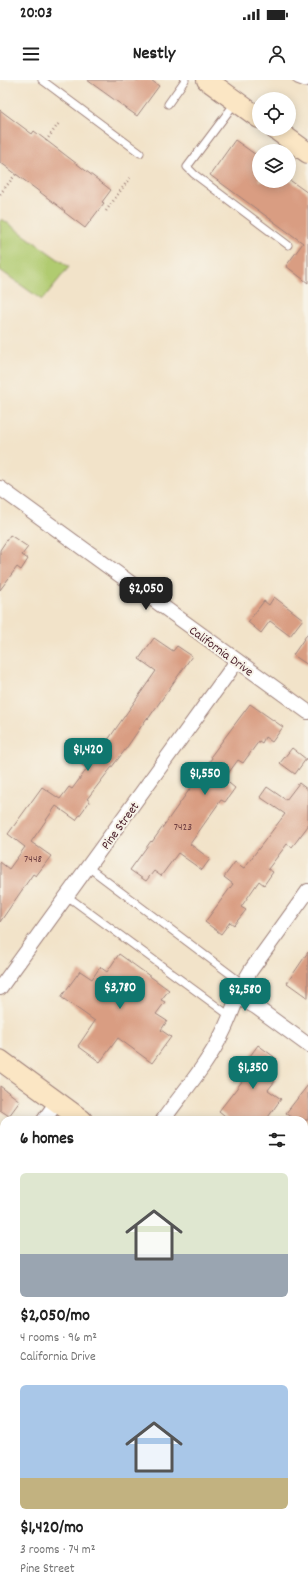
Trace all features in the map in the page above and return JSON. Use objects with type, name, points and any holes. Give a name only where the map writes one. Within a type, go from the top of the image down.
[{"type":"street","points":[[207,80],[252,113]]},
{"type":"street","points":[[285,136],[308,153]]},
{"type":"street","name":"California Drive","points":[[1,490],[308,712]]},
{"type":"street","name":"Pine Street","points":[[0,988],[237,661]]},
{"type":"street","points":[[166,1116],[209,1056],[222,1034],[242,983],[308,891]]},
{"type":"street","points":[[236,996],[256,1007],[308,1045]]},
{"type":"street","points":[[0,1060],[76,1116]]},
{"type":"street","points":[[47,1116],[57,1102]]},
{"type":"lane","points":[[42,80],[140,153]]},
{"type":"lane","points":[[168,104],[185,80]]},
{"type":"lane","points":[[297,80],[305,83],[308,82]]},
{"type":"lane","points":[[236,101],[187,167],[194,174],[288,244]]},
{"type":"lane","points":[[88,867],[242,983]]},
{"type":"lane","points":[[67,896],[230,1016]]},
{"type":"path","points":[[46,141],[59,123]]},
{"type":"path","points":[[0,194],[16,174]]},
{"type":"path","points":[[106,211],[131,176]]},
{"type":"green space","points":[[2,219],[69,267],[42,300],[0,270],[0,221]]},
{"type":"building","points":[[87,80],[151,80],[159,86],[137,116]]},
{"type":"building","points":[[0,110],[32,134],[34,131],[111,190],[102,202],[104,203],[85,228],[0,162]]},
{"type":"building","points":[[235,140],[252,152],[252,188],[296,188],[296,185],[308,193],[308,283],[286,266],[303,243],[210,175]]},
{"type":"building","points":[[10,535],[28,547],[22,555],[28,559],[21,570],[17,567],[0,590],[0,550]]},
{"type":"building","points":[[274,597],[303,619],[290,636],[270,621],[261,633],[248,622],[264,601],[269,605]]},
{"type":"building","points":[[308,633],[308,665],[293,655]]},
{"type":"building","points":[[154,638],[173,651],[177,646],[192,656],[148,719],[147,718],[125,750],[87,799],[90,801],[76,820],[56,806],[31,842],[51,856],[36,876],[33,874],[0,922],[0,862],[9,869],[25,847],[8,834],[42,787],[60,799],[69,787],[72,789],[87,769],[73,758],[87,740],[101,750],[156,671],[139,659]]},
{"type":"building","points":[[250,704],[283,727],[272,742],[265,737],[262,743],[259,741],[243,763],[238,760],[224,779],[235,788],[225,802],[221,800],[190,844],[210,859],[202,870],[178,853],[161,876],[154,871],[146,881],[130,870],[151,841],[152,842],[212,758],[211,756]]},
{"type":"building","points":[[292,748],[306,759],[295,774],[280,763]]},
{"type":"building","points":[[299,783],[308,790],[308,826],[292,847],[287,844],[268,869],[273,872],[264,885],[259,881],[241,907],[246,910],[234,925],[230,922],[221,934],[205,922],[233,884],[224,877],[235,862],[244,868],[285,814],[260,797],[267,787],[286,800]]},
{"type":"building","points":[[308,952],[308,998],[287,983]]},
{"type":"building","points":[[119,954],[169,990],[161,1000],[165,1002],[156,1014],[167,1021],[161,1030],[171,1037],[152,1063],[118,1038],[100,1062],[78,1046],[95,1021],[61,997],[80,971],[92,979],[100,967],[107,972]]},
{"type":"building","points":[[258,1045],[277,1059],[266,1075],[275,1081],[268,1090],[281,1099],[269,1116],[225,1116],[219,1111],[247,1075],[240,1070]]},
{"type":"building","points":[[308,1085],[308,1116],[290,1116],[286,1113]]},
{"type":"building","points":[[0,1086],[20,1101],[9,1116],[0,1110]]}]
